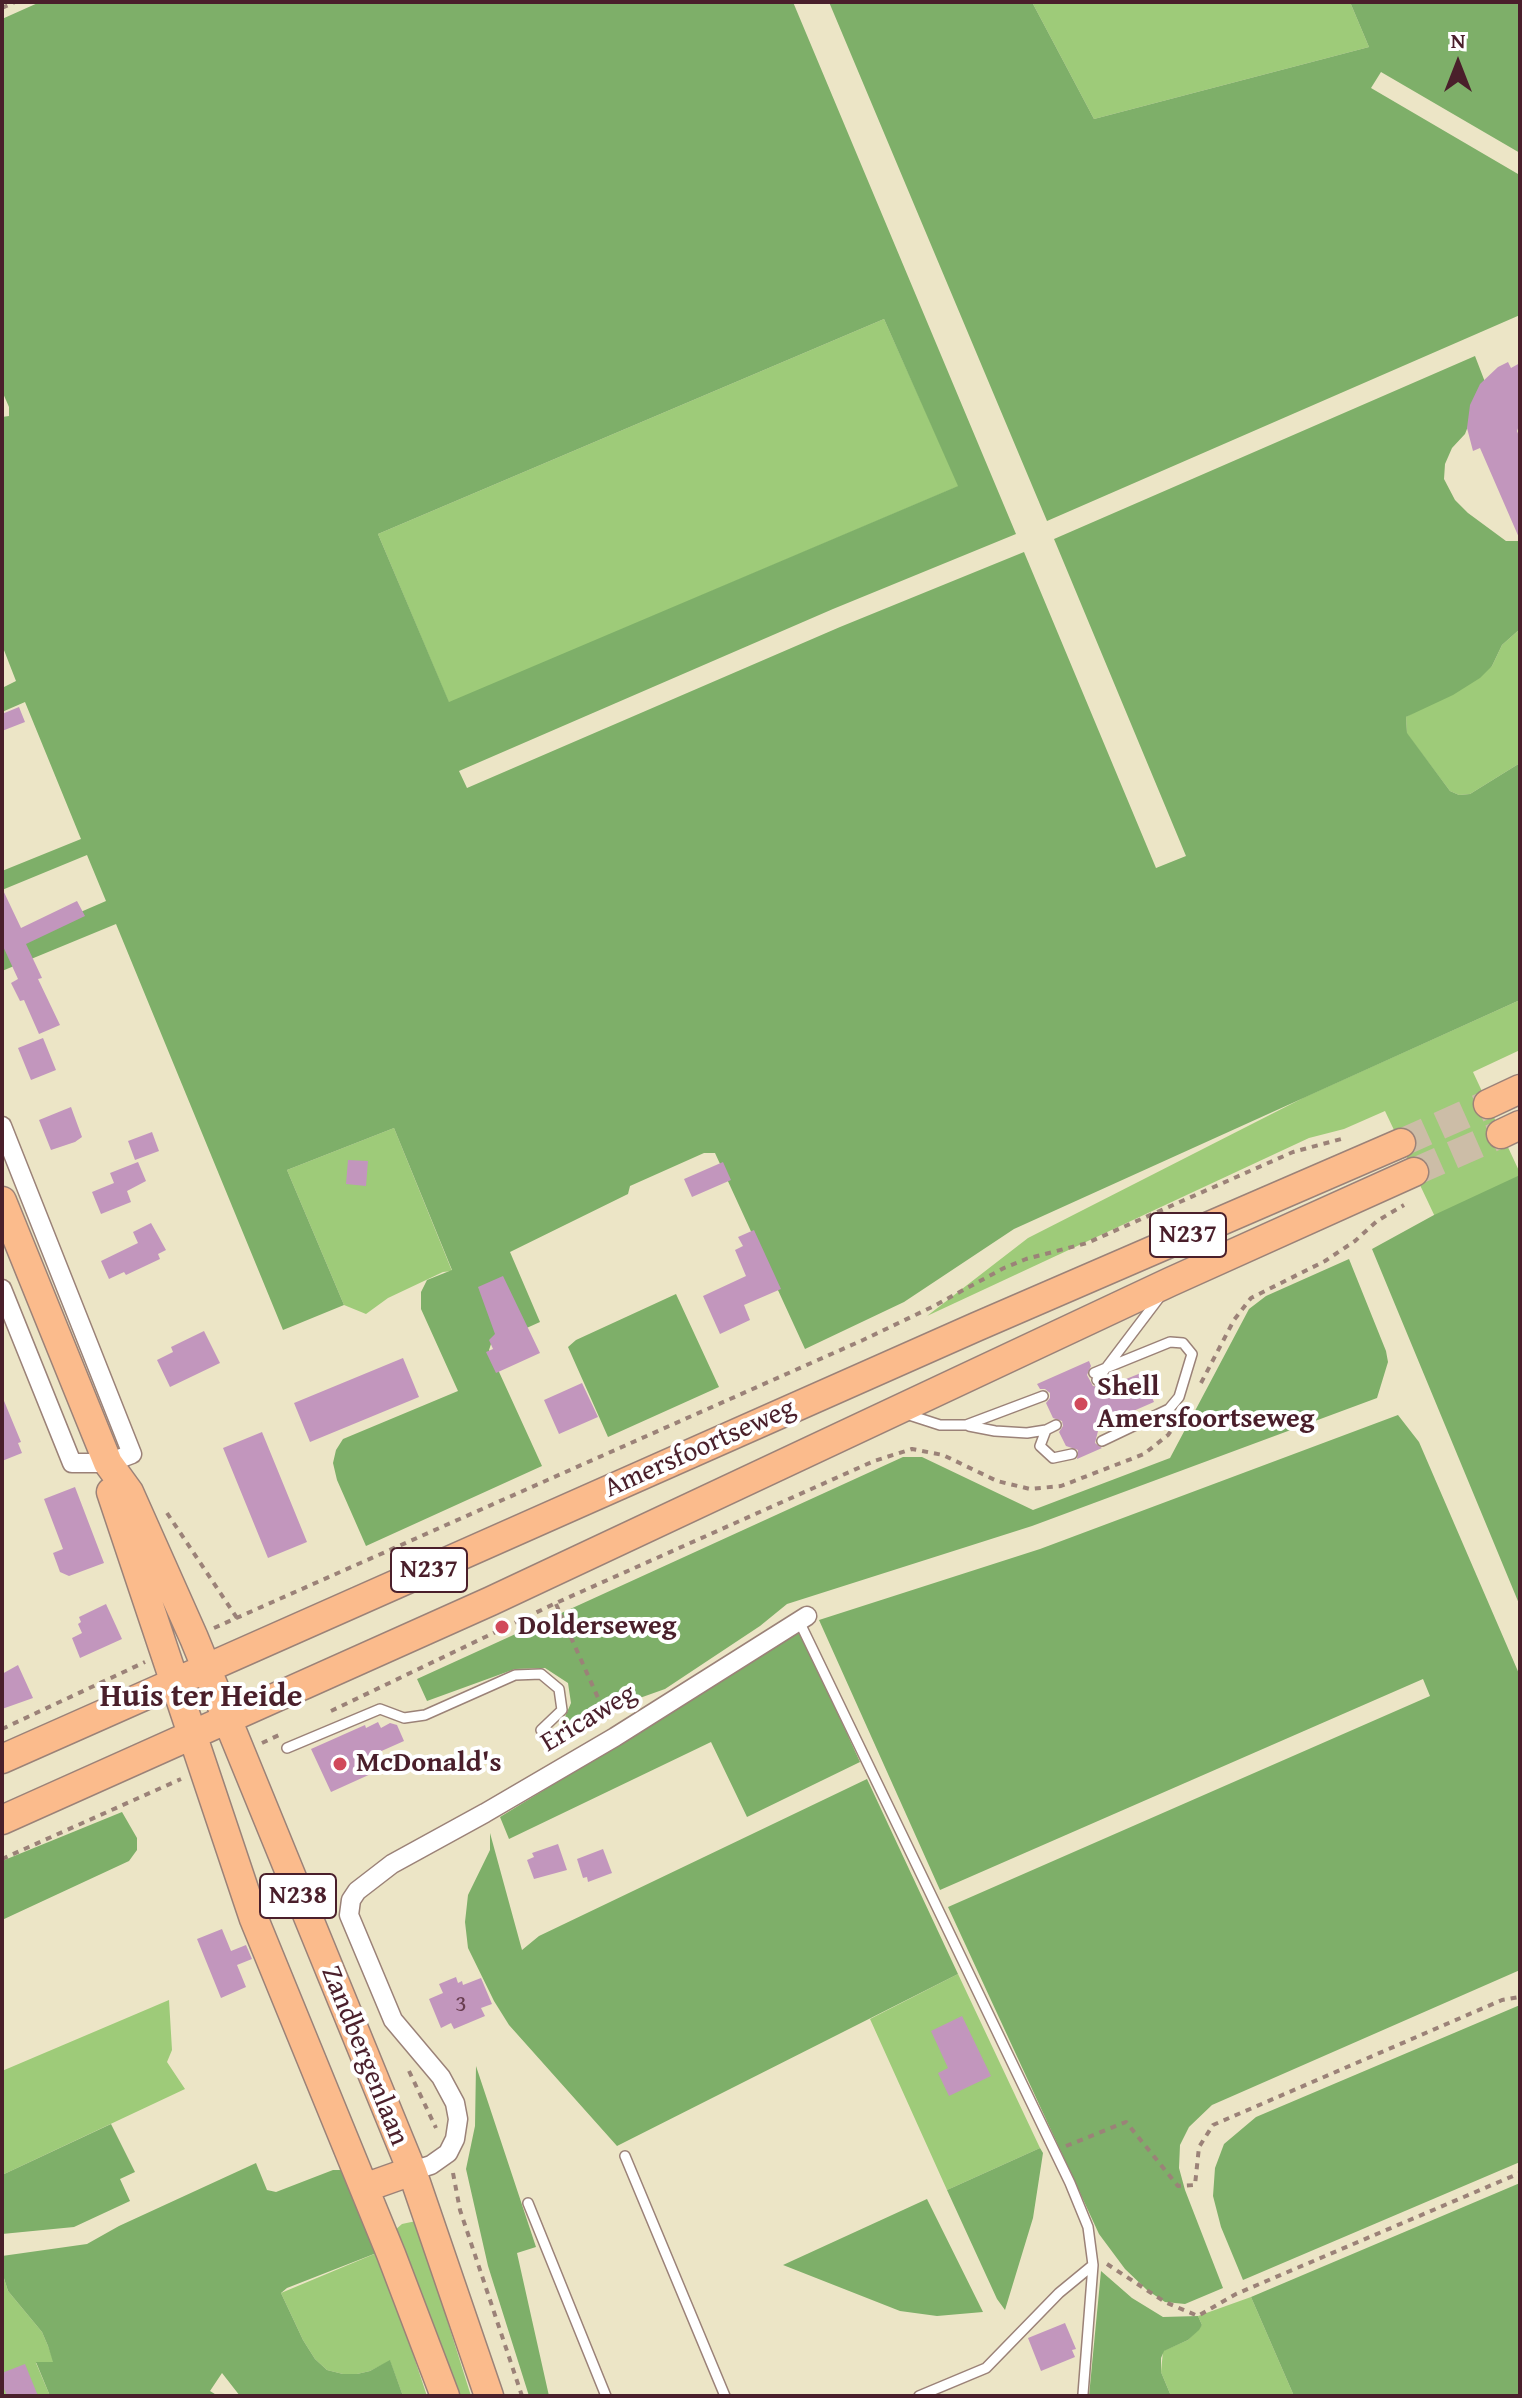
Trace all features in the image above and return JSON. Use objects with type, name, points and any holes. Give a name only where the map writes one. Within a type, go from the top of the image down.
[{"type":"main road","points":[[1488,1104],[1520,1089]]},
{"type":"main road","name":"Amersfoortseweg","points":[[2,1759],[1401,1143]]},
{"type":"main road","name":"Amersfoortseweg","points":[[2,1820],[505,1594],[1170,1282],[1414,1172]]},
{"type":"main road","name":"N238","points":[[2,1201],[108,1463],[129,1492],[194,1638],[226,1720]]},
{"type":"main road","name":"N238","points":[[108,1463],[109,1486],[192,1735]]},
{"type":"main road","name":"Zandbergenlaan","points":[[226,1720],[412,2171],[489,2396]]},
{"type":"main road","name":"Zandbergenlaan","points":[[192,1735],[254,1919],[445,2396]]},
{"type":"main road","points":[[364,2188],[412,2171]]},
{"type":"street","points":[[2,1126],[132,1454],[108,1463],[72,1463],[2,1289]]},
{"type":"street","name":"Ericaweg","points":[[448,2153],[455,2139],[458,2119],[455,2103],[441,2077],[393,2020],[349,1915],[351,1900],[364,1883],[392,1864],[615,1737],[803,1618]]},
{"type":"street","points":[[412,2171],[431,2165],[448,2153]]},
{"type":"lane","name":"Amersfoortseweg","points":[[1106,1368],[1170,1282]]},
{"type":"lane","points":[[1096,1377],[1106,1368],[1170,1342],[1183,1343],[1192,1354],[1179,1397],[1169,1409],[1102,1441]]},
{"type":"lane","points":[[966,1425],[1043,1396]]},
{"type":"lane","points":[[895,1411],[940,1425],[966,1425],[1011,1432],[1051,1427],[1040,1446],[1053,1458],[1072,1454]]},
{"type":"lane","points":[[803,1618],[1088,2227],[1093,2265],[1083,2394]]},
{"type":"lane","points":[[287,1748],[380,1709],[404,1718],[425,1715],[515,1675],[541,1674],[559,1689],[562,1710],[541,1730]]},
{"type":"lane","points":[[625,2156],[725,2396]]},
{"type":"lane","points":[[528,2203],[606,2396]]},
{"type":"lane","points":[[919,2396],[986,2368],[1059,2293],[1093,2265]]},
{"type":"path","points":[[2,8],[15,2]]},
{"type":"path","name":"Amersfoortseweg","points":[[194,1638],[863,1340],[1004,1268],[1087,1243],[1293,1152],[1354,1135]]},
{"type":"path","points":[[1194,1395],[1234,1320],[1251,1298],[1325,1261],[1355,1241],[1377,1221],[1412,1201]]},
{"type":"path","points":[[321,1716],[556,1603],[874,1461],[912,1449],[943,1455],[997,1481],[1030,1489],[1061,1486],[1144,1454],[1168,1435],[1181,1416]]},
{"type":"path","points":[[164,1508],[237,1618]]},
{"type":"path","points":[[556,1603],[615,1737]]},
{"type":"path","points":[[2,1729],[165,1652]]},
{"type":"path","points":[[239,1752],[282,1733]]},
{"type":"path","points":[[2,1859],[204,1768]]},
{"type":"path","points":[[1054,2150],[1126,2122],[1178,2186],[1195,2185],[1199,2147],[1213,2125],[1502,2000],[1520,1997]]},
{"type":"path","name":"Zandbergenlaan","points":[[404,2062],[448,2153],[460,2210],[522,2396]]},
{"type":"path","points":[[1093,2265],[1107,2264],[1165,2302],[1198,2316],[1236,2294],[1520,2173]]},
{"type":"green space","points":[[40,2],[793,2],[1016,534],[833,609],[459,771],[467,788],[840,627],[1024,552],[1156,868],[1186,856],[1054,539],[1475,356],[1485,382],[1465,434],[1452,448],[1445,464],[1444,479],[1455,500],[1468,513],[1506,541],[1520,541],[1520,629],[1502,645],[1492,666],[1480,678],[1453,695],[1406,717],[1407,733],[1450,791],[1459,795],[1470,794],[1520,763],[1520,1000],[1014,1229],[904,1302],[805,1349],[715,1153],[704,1153],[630,1186],[628,1194],[510,1252],[540,1322],[491,1344],[489,1350],[542,1466],[366,1546],[337,1480],[333,1463],[336,1450],[343,1439],[458,1391],[421,1309],[421,1292],[427,1280],[452,1270],[394,1128],[287,1170],[344,1305],[283,1330],[116,924],[2,971],[2,946],[106,901],[87,855],[2,890],[2,871],[81,839],[25,702],[2,712],[2,688],[16,681],[2,645],[2,417],[9,416],[9,407],[2,391],[2,19]],"holes":[[[884,319],[958,486],[449,702],[378,534]]]},
{"type":"green space","points":[[829,2],[1032,2],[1094,119],[1369,47],[1350,2],[1520,2],[1520,153],[1381,72],[1371,88],[1518,174],[1520,315],[1047,521]]},
{"type":"green space","points":[[1032,2],[1350,2],[1369,47],[1094,119]]},
{"type":"green space","points":[[884,319],[959,486],[449,703],[378,534]]},
{"type":"green space","points":[[1520,629],[1520,763],[1470,794],[1459,795],[1450,791],[1407,734],[1406,717],[1492,666],[1502,645]]},
{"type":"green space","points":[[1520,1000],[1520,1050],[1473,1072],[1520,1173],[1520,1183],[1437,1221],[1385,1111],[1344,1129],[1309,1138],[927,1316],[1028,1238],[1305,1097]]},
{"type":"green space","points":[[394,1128],[452,1271],[443,1272],[388,1298],[366,1314],[344,1305],[287,1170]]},
{"type":"green space","points":[[1520,1175],[1520,1606],[1372,1249],[1434,1215]]},
{"type":"green space","points":[[1349,1259],[1386,1351],[1388,1362],[1377,1398],[1032,1526],[787,1604],[760,1626],[665,1689],[561,1726],[571,1703],[568,1683],[545,1668],[515,1669],[427,1701],[417,1679],[903,1457],[922,1457],[1033,1510],[1170,1458],[1249,1309],[1266,1296]]},
{"type":"green space","points":[[676,1294],[719,1387],[608,1437],[568,1347],[576,1340]]},
{"type":"green space","points":[[1398,1415],[1419,1442],[1520,1676],[1520,1970],[1212,2105],[1189,2127],[1180,2145],[1179,2168],[1223,2288],[1185,2304],[1165,2302],[1125,2269],[1099,2234],[948,1907],[1430,1696],[1423,1679],[940,1890],[819,1620],[1040,1549]]},
{"type":"green space","points":[[798,1631],[860,1762],[747,1817],[711,1742],[509,1839],[500,1817]]},
{"type":"green space","points":[[867,1779],[958,1974],[617,2146],[509,2025],[468,1948],[465,1922],[468,1895],[490,1850],[490,1833],[522,1950],[539,1936]]},
{"type":"green space","points":[[122,1812],[137,1838],[137,1850],[129,1861],[2,1920],[2,1861]]},
{"type":"green space","points":[[958,1974],[1040,2148],[947,2190],[870,2019]]},
{"type":"green space","points":[[169,2000],[172,2050],[167,2062],[185,2089],[2,2175],[2,2071]]},
{"type":"green space","points":[[1520,2005],[1520,2162],[1243,2280],[1221,2227],[1213,2196],[1215,2168],[1224,2144],[1256,2117]]},
{"type":"green space","points":[[476,2066],[536,2247],[517,2253],[549,2396],[529,2396],[488,2266],[466,2169],[475,2126]]},
{"type":"green space","points":[[111,2124],[135,2172],[120,2179],[130,2201],[74,2227],[2,2234],[2,2175]]},
{"type":"green space","points":[[1040,2148],[1043,2153],[1033,2218],[1005,2310],[997,2299],[947,2190]]},
{"type":"green space","points":[[256,2163],[267,2190],[276,2192],[333,2170],[341,2170],[354,2178],[379,2252],[281,2293],[303,2340],[315,2359],[327,2370],[357,2374],[390,2360],[403,2396],[240,2396],[222,2373],[210,2391],[218,2396],[50,2396],[36,2362],[53,2362],[48,2346],[42,2332],[8,2291],[2,2272],[2,2256],[87,2244],[119,2226]]},
{"type":"green space","points":[[1520,2183],[1520,2396],[1294,2396],[1251,2297]]},
{"type":"green space","points":[[927,2199],[983,2312],[937,2316],[900,2311],[783,2265]]},
{"type":"green space","points":[[416,2221],[471,2396],[450,2396],[395,2230],[402,2224]]},
{"type":"green space","points":[[379,2252],[427,2396],[403,2396],[390,2361],[357,2374],[327,2370],[315,2359],[303,2340],[281,2293]]},
{"type":"green space","points":[[1101,2271],[1132,2298],[1163,2317],[1198,2316],[1202,2325],[1199,2330],[1188,2340],[1164,2351],[1161,2358],[1161,2372],[1171,2396],[1089,2396]]},
{"type":"green space","points":[[2,2272],[8,2291],[42,2332],[48,2346],[54,2362],[36,2363],[50,2396],[2,2396]]},
{"type":"green space","points":[[1251,2297],[1294,2396],[1171,2396],[1161,2372],[1163,2351],[1188,2340],[1202,2325],[1198,2316]]},
{"type":"building","points":[[1508,362],[1511,368],[1520,363],[1520,423],[1517,431],[1520,439],[1520,540],[1480,448],[1473,451],[1467,428],[1470,405],[1480,384]]},
{"type":"building","points":[[19,707],[25,722],[2,731],[2,714]]},
{"type":"building","points":[[2,888],[21,928],[77,901],[85,916],[26,944],[42,978],[38,979],[60,1025],[39,1034],[24,1000],[20,1001],[11,983],[18,979],[2,944]]},
{"type":"building","points":[[43,1038],[56,1070],[31,1080],[18,1048]]},
{"type":"building","points":[[71,1107],[82,1137],[51,1150],[39,1120]]},
{"type":"building","points":[[152,1132],[159,1151],[135,1160],[128,1141]]},
{"type":"building","points":[[348,1160],[368,1161],[366,1186],[346,1184]]},
{"type":"building","points":[[138,1162],[146,1181],[127,1191],[131,1202],[101,1214],[92,1192],[114,1183],[110,1173]]},
{"type":"building","points":[[723,1162],[731,1180],[692,1197],[684,1179]]},
{"type":"building","points":[[151,1223],[166,1250],[158,1254],[160,1259],[126,1275],[124,1272],[109,1279],[101,1261],[138,1243],[133,1232]]},
{"type":"building","points":[[754,1230],[781,1289],[744,1305],[750,1320],[720,1334],[703,1296],[746,1276],[735,1250],[743,1246],[738,1237]]},
{"type":"building","points":[[503,1276],[540,1353],[496,1373],[486,1352],[493,1349],[489,1340],[495,1334],[478,1287]]},
{"type":"building","points":[[204,1331],[220,1363],[170,1387],[157,1360],[173,1352],[171,1347]]},
{"type":"building","points":[[403,1358],[419,1397],[310,1442],[294,1403]]},
{"type":"building","points":[[1089,1361],[1091,1366],[1087,1375],[1093,1386],[1101,1389],[1141,1373],[1154,1402],[1115,1419],[1117,1423],[1098,1431],[1095,1443],[1102,1448],[1077,1459],[1078,1450],[1066,1446],[1059,1432],[1062,1421],[1053,1418],[1046,1403],[1050,1393],[1040,1389],[1037,1384]]},
{"type":"building","points":[[582,1383],[598,1417],[559,1434],[544,1400]]},
{"type":"building","points":[[2,1396],[21,1442],[18,1443],[22,1453],[2,1461]]},
{"type":"building","points":[[262,1432],[307,1542],[268,1558],[223,1448]]},
{"type":"building","points":[[75,1487],[104,1563],[69,1576],[60,1572],[53,1553],[63,1549],[44,1499]]},
{"type":"building","points":[[106,1604],[122,1639],[80,1658],[72,1638],[82,1633],[79,1617]]},
{"type":"building","points":[[18,1665],[33,1698],[2,1709],[2,1674]]},
{"type":"building","points":[[378,1722],[381,1728],[390,1723],[397,1725],[404,1741],[377,1753],[384,1768],[331,1792],[311,1749]]},
{"type":"building","points":[[558,1844],[567,1870],[534,1879],[527,1860],[534,1857],[532,1853]]},
{"type":"building","points":[[603,1849],[612,1873],[588,1882],[587,1877],[583,1878],[577,1859]]},
{"type":"building","points":[[222,1929],[231,1951],[246,1945],[252,1959],[237,1965],[246,1987],[221,1998],[197,1939]]},
{"type":"building","points":[[456,1977],[458,1983],[462,1981],[463,1985],[481,1978],[492,2004],[481,2008],[485,2016],[454,2029],[451,2023],[441,2028],[429,1999],[443,1993],[439,1984]]},
{"type":"building","points":[[962,2016],[991,2076],[949,2096],[938,2073],[948,2068],[931,2031]]},
{"type":"building","points":[[1065,2323],[1076,2349],[1072,2350],[1075,2357],[1041,2371],[1028,2338]]},
{"type":"building","points":[[25,2364],[38,2396],[7,2396],[2,2373]]},
{"type":"tunnel","points":[[1401,1143],[1488,1104]]},
{"type":"tunnel","points":[[1414,1172],[1501,1134]]},
{"type":"place","name":"Shell Amersfoortseweg","points":[[1081,1404]]},
{"type":"place","name":"Dolderseweg","points":[[502,1627]]},
{"type":"place","name":"McDonald's","points":[[340,1764]]},
{"type":"district","name":"Huis ter Heide","points":[[201,1698]]}]
